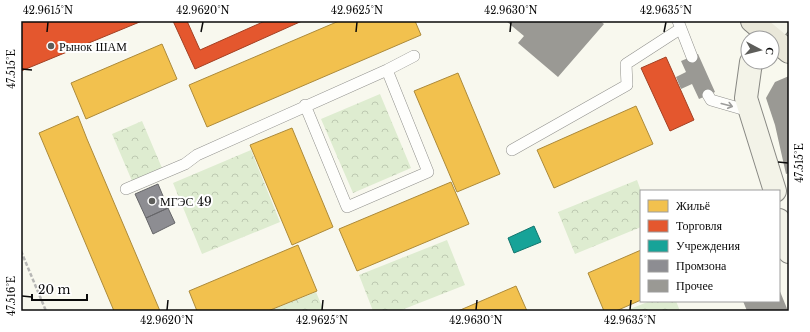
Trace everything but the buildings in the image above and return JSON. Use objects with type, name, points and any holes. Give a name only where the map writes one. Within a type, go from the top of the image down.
[{"type":"main road","points":[[780,43],[789,52]]},
{"type":"main road","points":[[747,70],[744,97],[770,190]]},
{"type":"main road","points":[[750,70],[746,98],[747,110],[775,190]]},
{"type":"main road","points":[[780,207],[789,235]]},
{"type":"main road","points":[[780,223],[789,252]]},
{"type":"lane","points":[[512,150],[627,85],[626,64],[679,25],[692,56]]},
{"type":"lane","points":[[126,189],[185,164],[197,155],[305,105],[387,70],[414,56]]},
{"type":"lane","points":[[305,105],[347,207],[428,172],[387,70]]},
{"type":"lane","points":[[708,95],[711,100],[747,110]]},
{"type":"path","points":[[21,251],[46,311]]},
{"type":"green space","points":[[380,94],[411,168],[353,193],[321,119]]},
{"type":"green space","points":[[142,121],[162,168],[132,181],[112,134]]},
{"type":"green space","points":[[251,150],[280,222],[202,254],[173,183]]},
{"type":"green space","points":[[637,180],[641,190],[640,227],[575,254],[558,212]]},
{"type":"green space","points":[[447,240],[465,285],[399,311],[373,311],[359,275]]},
{"type":"green space","points":[[316,292],[324,311],[269,311]]},
{"type":"green space","points":[[648,302],[676,302],[680,311],[625,311]]},
{"type":"place","name":"Рынок ШАМ","points":[[51,46]]},
{"type":"place","name":"МГЭС 49","points":[[152,201]]}]
